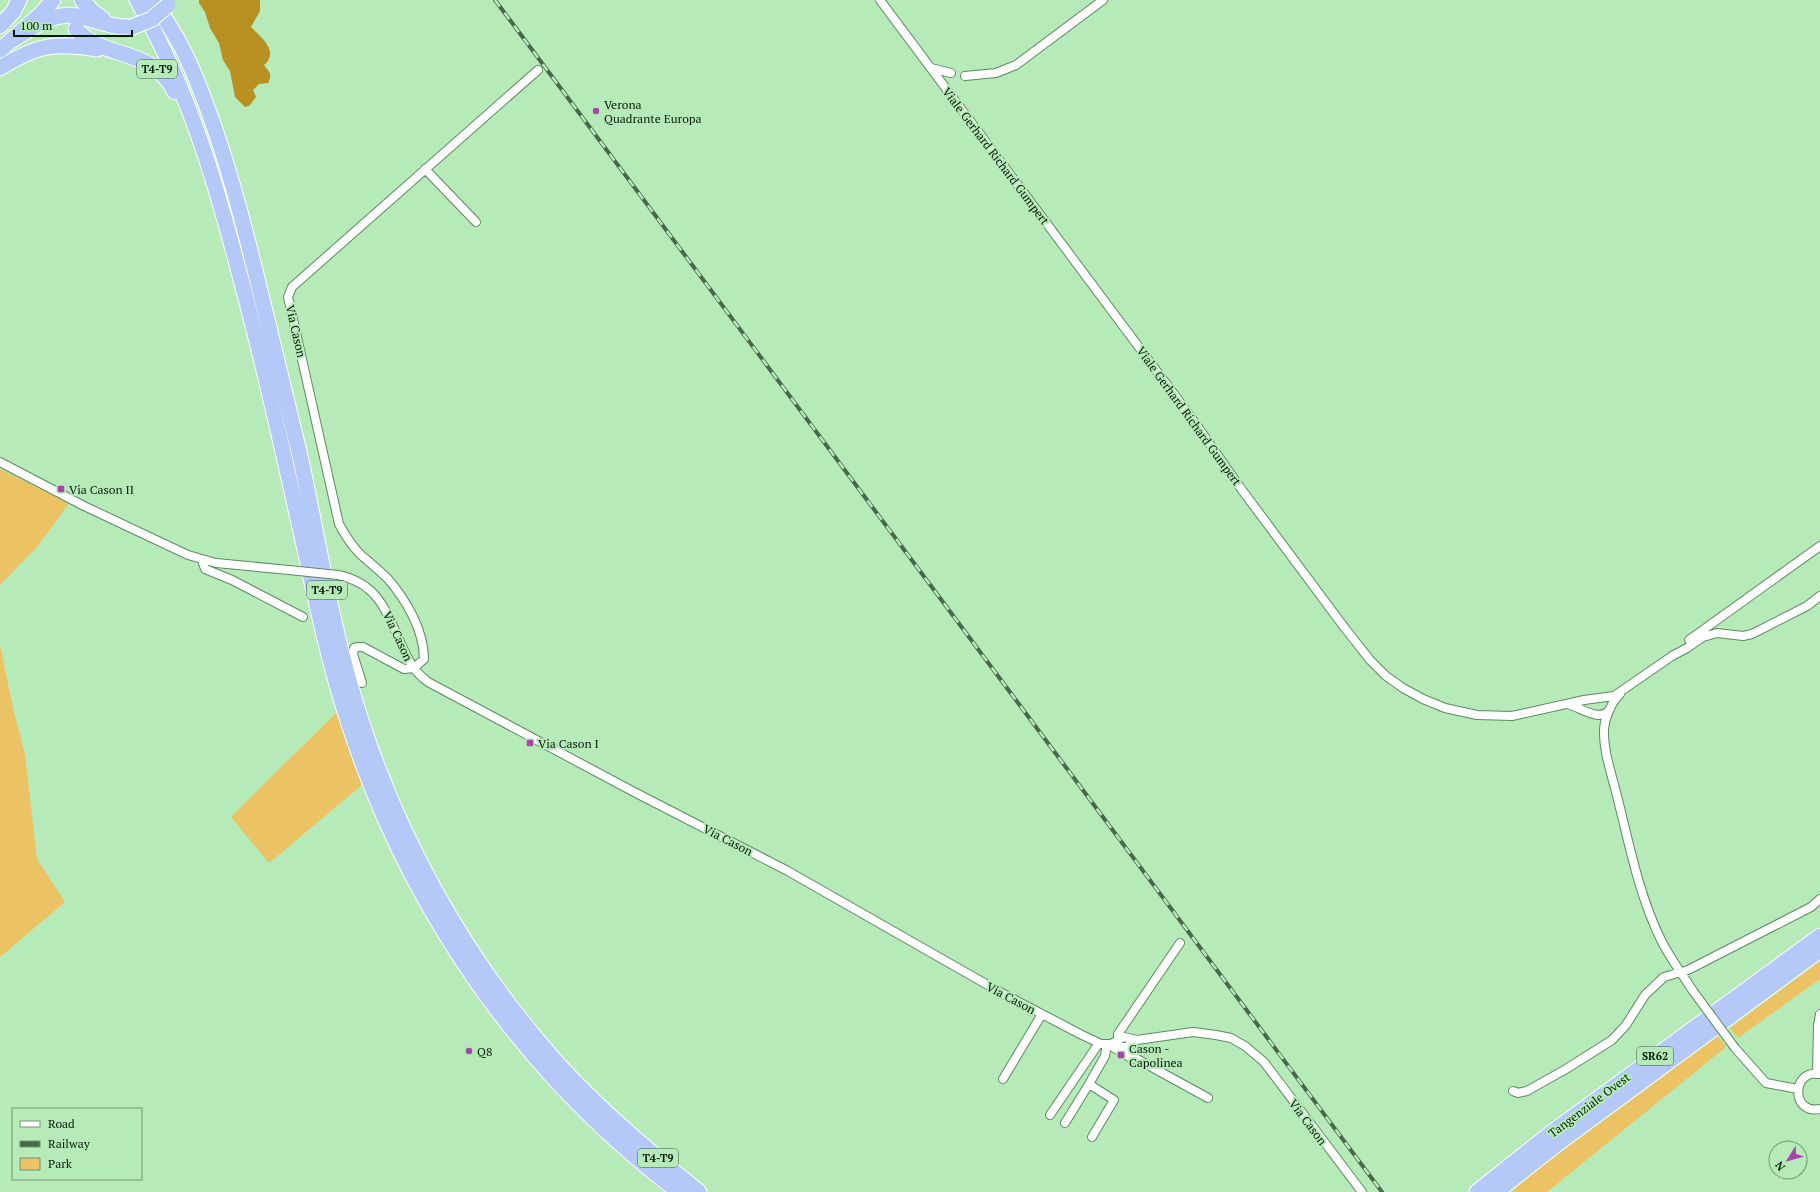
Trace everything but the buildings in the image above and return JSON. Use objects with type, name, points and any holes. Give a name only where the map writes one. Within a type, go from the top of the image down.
[{"type":"highway","points":[[0,26],[13,12],[19,0]]},
{"type":"highway","points":[[6,46],[41,14],[53,0]]},
{"type":"highway","points":[[82,0],[93,12],[125,27]]},
{"type":"highway","name":"T4-T9","points":[[137,0],[153,28],[176,75],[203,147],[255,333],[318,612],[334,673],[349,725],[369,781],[389,830],[436,921],[508,1024],[577,1103],[641,1163],[678,1192]]},
{"type":"highway","name":"T4-T9","points":[[153,0],[185,54]]},
{"type":"highway","name":"T4-T9","points":[[125,27],[152,19],[166,2]]},
{"type":"highway","name":"T4-T9","points":[[166,2],[212,123],[250,251],[301,461],[331,611],[349,683],[377,767],[407,836],[439,900],[476,960],[535,1036],[561,1067],[617,1123],[699,1192]]},
{"type":"highway","points":[[6,46],[45,20],[58,16],[79,16],[107,25],[125,27]]},
{"type":"highway","name":"T4-T9","points":[[76,29],[90,41],[145,61],[164,75],[173,88],[203,147]]},
{"type":"highway","name":"T4-T9","points":[[0,68],[24,54],[46,46],[71,45],[119,52]]},
{"type":"highway","name":"Tangenziale Ovest","points":[[1477,1192],[1551,1133],[1820,936]]},
{"type":"highway","name":"Tangenziale Ovest","points":[[1496,1192],[1570,1134],[1820,950]]},
{"type":"street","name":"Viale Gerhard Richard Gumpert","points":[[880,0],[1190,417],[1344,628],[1378,668],[1394,682],[1423,699],[1445,708],[1495,716],[1512,716],[1584,700],[1614,696],[1622,692]]},
{"type":"street","points":[[965,76],[996,73],[1016,65],[1103,0]]},
{"type":"street","points":[[931,68],[951,74]]},
{"type":"street","name":"Via Cason","points":[[362,683],[354,654],[354,648],[363,648],[404,669],[414,668],[424,659],[424,647],[412,616],[400,595],[387,578],[359,553],[347,539],[339,524],[288,297],[292,287],[538,70]]},
{"type":"street","points":[[425,169],[476,222]]},
{"type":"street","name":"Via Cason","points":[[0,462],[84,506],[168,547],[202,560],[338,575],[359,582],[373,592],[382,602],[414,668],[428,682],[636,794],[786,870],[1000,992],[1042,1014],[1109,1042],[1126,1047],[1137,1059],[1208,1098]]},
{"type":"street","points":[[1672,656],[1684,644],[1820,546]]},
{"type":"street","name":"Via Cason","points":[[202,560],[205,569],[208,572],[232,580],[304,617]]},
{"type":"street","points":[[1567,704],[1597,715],[1606,714],[1622,692],[1672,656],[1710,634],[1724,633],[1744,636],[1752,634],[1807,606],[1820,596]]},
{"type":"street","points":[[1610,708],[1604,729],[1606,750],[1643,895],[1661,939],[1681,972],[1735,1048],[1766,1083],[1798,1089]]},
{"type":"street","points":[[1513,1091],[1518,1093],[1527,1091],[1603,1047],[1622,1030],[1645,995],[1664,978],[1681,972],[1811,906],[1820,899]]},
{"type":"street","points":[[1050,1115],[1109,1042],[1118,1034],[1180,943]]},
{"type":"street","name":"Via Cason","points":[[1003,1079],[1042,1014]]},
{"type":"street","points":[[1820,1014],[1818,1025],[1819,1074],[1812,1074],[1804,1078],[1798,1089],[1798,1096],[1803,1105],[1812,1110],[1820,1109]]},
{"type":"street","name":"Via Cason","points":[[1109,1042],[1124,1037],[1138,1040],[1193,1032],[1231,1038],[1245,1046],[1264,1062],[1362,1192]]},
{"type":"street","points":[[1137,1059],[1136,1052],[1138,1040]]},
{"type":"street","name":"Via Cason","points":[[1126,1047],[1138,1040]]},
{"type":"street","points":[[1065,1123],[1090,1084],[1105,1056],[1109,1042]]},
{"type":"street","name":"Via Cason","points":[[1109,1042],[1131,1058],[1137,1059]]},
{"type":"street","points":[[1090,1084],[1114,1100],[1092,1137]]},
{"type":"green space","points":[[0,469],[69,503],[37,547],[0,585]]},
{"type":"green space","points":[[0,645],[13,708],[25,755],[37,859],[65,902],[0,957]]},
{"type":"green space","points":[[337,712],[362,785],[269,863],[231,817]]},
{"type":"green space","points":[[1820,961],[1820,979],[1738,1038],[1730,1028]]},
{"type":"green space","points":[[1718,1036],[1726,1047],[1547,1192],[1511,1192],[1546,1163]]},
{"type":"shaded area","points":[[199,0],[260,0],[260,11],[251,27],[264,40],[270,50],[268,60],[264,65],[270,73],[270,77],[268,83],[259,84],[253,90],[256,97],[249,106],[245,107],[235,97],[230,71],[223,60],[219,43],[210,28]]},
{"type":"railway","points":[[495,0],[1382,1192]]},
{"type":"place","name":"Verona Quadrante Europa","points":[[596,111]]},
{"type":"place","name":"Via Cason II","points":[[61,489]]},
{"type":"place","name":"Via Cason I","points":[[530,743]]},
{"type":"place","name":"Q8","points":[[469,1051]]},
{"type":"place","name":"Cason - Capolinea","points":[[1121,1055]]}]
